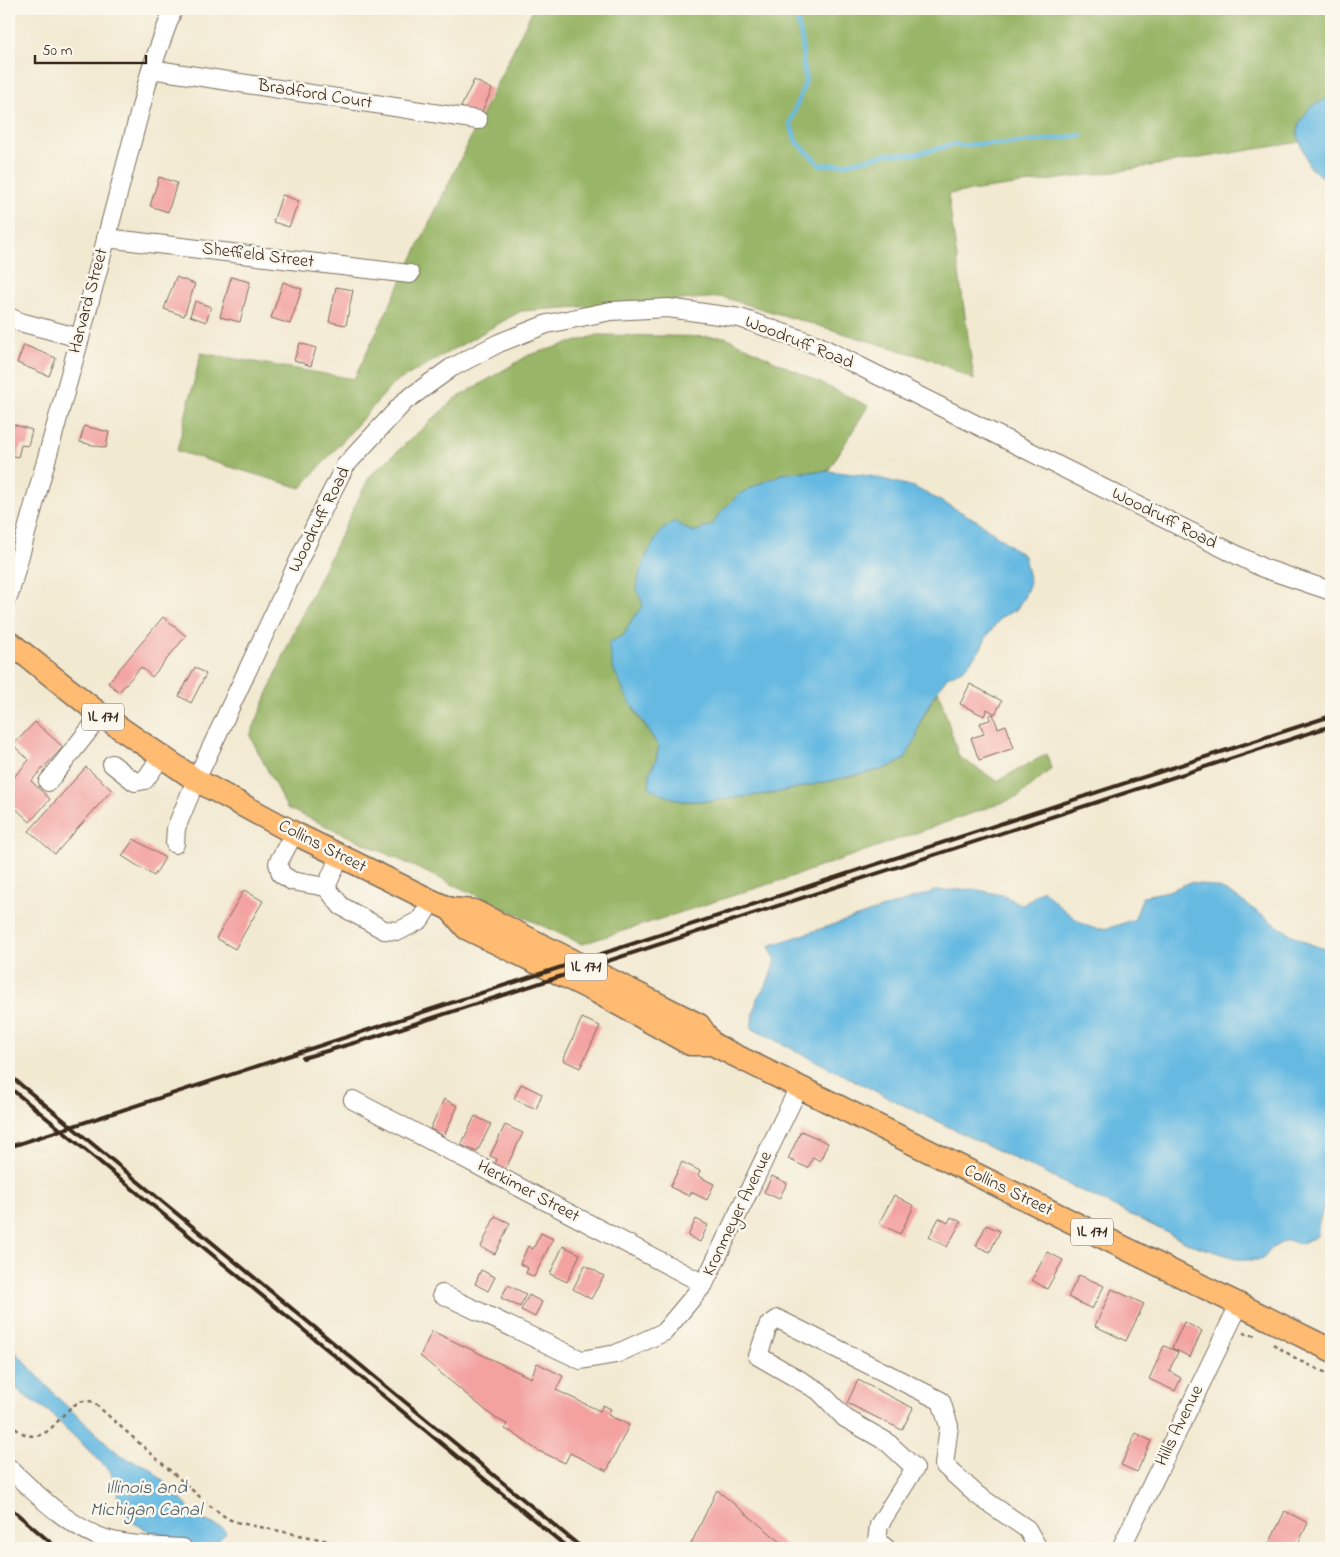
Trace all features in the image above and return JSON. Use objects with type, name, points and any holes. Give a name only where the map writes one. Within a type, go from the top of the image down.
[{"type":"main road","name":"IL 171","points":[[9,642],[101,715],[196,780]]},
{"type":"main road","name":"Collins Street","points":[[196,780],[294,833],[441,905],[466,928],[596,992],[690,1044],[712,1044],[1331,1350]]},
{"type":"street","name":"Harvard Street","points":[[9,594],[80,338],[151,69],[172,9]]},
{"type":"street","name":"Bradford Court","points":[[151,69],[478,120]]},
{"type":"street","name":"Sheffield Street","points":[[106,238],[410,274]]},
{"type":"street","name":"Woodruff Road","points":[[175,844],[176,828],[196,780],[345,466],[405,401],[451,368],[499,343],[547,324],[611,311],[668,308],[740,318],[817,345],[1263,568],[1331,591]]},
{"type":"street","points":[[9,317],[20,322],[80,338]]},
{"type":"street","points":[[48,782],[101,715]]},
{"type":"street","points":[[112,764],[135,782],[146,780],[161,757]]},
{"type":"street","points":[[294,833],[278,863],[281,874],[292,881],[326,886],[341,906],[384,930],[398,931],[420,920],[441,905]]},
{"type":"street","points":[[326,886],[340,856]]},
{"type":"street","name":"Kronmeyer Avenue","points":[[442,1294],[581,1360],[616,1354],[664,1332],[704,1284],[799,1087]]},
{"type":"street","name":"Herkimer Street","points":[[353,1100],[704,1284]]},
{"type":"street","name":"Hills Avenue","points":[[1121,1548],[1239,1304]]},
{"type":"street","points":[[944,1465],[949,1426],[940,1401],[778,1319],[768,1326],[758,1356],[819,1391],[845,1418],[887,1442],[916,1468],[944,1465],[978,1495],[1027,1529],[1038,1548]]},
{"type":"street","points":[[9,1468],[62,1514],[78,1526],[96,1535],[143,1546],[183,1548]]},
{"type":"street","points":[[886,1548],[877,1541],[879,1525],[916,1468]]},
{"type":"path","points":[[1238,1332],[1249,1333],[1265,1339]]},
{"type":"path","points":[[1270,1342],[1300,1361],[1331,1375]]},
{"type":"path","points":[[9,1423],[25,1435],[34,1436],[42,1434],[54,1426],[73,1406],[86,1399],[93,1402],[209,1505],[228,1519],[257,1528],[329,1541],[347,1548]]},
{"type":"green space","points":[[533,9],[1331,9],[1331,137],[1119,171],[948,194],[974,380],[933,360],[722,297],[521,311],[394,383],[301,488],[177,451],[201,353],[354,379]]},
{"type":"green space","points":[[598,335],[725,337],[868,406],[828,471],[785,473],[738,495],[720,513],[712,525],[694,532],[685,528],[644,605],[631,621],[624,635],[613,668],[637,715],[659,747],[656,760],[650,772],[682,801],[710,801],[775,793],[884,769],[916,739],[920,722],[938,690],[959,757],[997,781],[1047,754],[1051,769],[1018,797],[785,879],[582,944],[287,808],[250,736],[294,631],[369,477],[455,399],[529,355]]},
{"type":"water","points":[[1331,97],[1331,182],[1310,168],[1297,133],[1299,124],[1310,107]]},
{"type":"water","points":[[828,471],[870,476],[914,487],[976,520],[1024,556],[1030,583],[1024,597],[1016,610],[1001,617],[987,636],[980,650],[964,669],[947,677],[932,698],[920,722],[916,739],[904,760],[884,769],[775,793],[710,801],[682,801],[661,794],[649,787],[650,772],[656,760],[659,747],[626,696],[613,668],[608,643],[624,635],[631,621],[643,605],[637,590],[639,575],[648,552],[661,531],[674,521],[694,532],[712,525],[720,513],[738,495],[761,483],[785,473]]},
{"type":"water","points":[[1191,882],[1224,890],[1292,935],[1319,947],[1331,949],[1331,1191],[1328,1193],[1319,1222],[1317,1236],[1302,1244],[1287,1240],[1270,1249],[1262,1260],[1242,1260],[1193,1245],[891,1099],[751,1028],[757,998],[767,983],[776,961],[769,946],[935,891],[974,889],[1002,895],[1023,905],[1043,889],[1061,908],[1077,920],[1093,928],[1104,929],[1135,919],[1143,896],[1168,891]]},
{"type":"water","name":"Illinois and Michigan Canal","points":[[9,1345],[59,1399],[122,1457],[149,1467],[199,1518],[222,1528],[226,1533],[217,1542],[224,1548],[173,1548],[153,1533],[132,1522],[126,1516],[114,1486],[111,1472],[48,1411],[25,1396],[9,1382]]},
{"type":"building","points":[[474,80],[492,89],[480,116],[461,107]]},
{"type":"building","points":[[159,177],[177,183],[168,212],[150,206]]},
{"type":"building","points":[[282,195],[299,201],[289,227],[273,222]]},
{"type":"building","points":[[176,277],[195,284],[184,316],[164,309]]},
{"type":"building","points":[[231,277],[250,282],[240,322],[220,317]]},
{"type":"building","points":[[283,282],[302,289],[290,324],[271,318]]},
{"type":"building","points":[[336,287],[353,290],[346,325],[329,322]]},
{"type":"building","points":[[195,301],[211,307],[206,322],[190,316]]},
{"type":"building","points":[[300,343],[316,348],[311,366],[294,360]]},
{"type":"building","points":[[24,345],[56,358],[49,376],[17,363]]},
{"type":"building","points":[[9,423],[32,430],[28,446],[21,445],[18,457],[9,455]]},
{"type":"building","points":[[84,426],[109,432],[106,448],[80,442]]},
{"type":"building","points":[[163,617],[186,636],[152,677],[141,667],[119,692],[108,683]]},
{"type":"building","points":[[195,667],[206,674],[191,703],[179,696]]},
{"type":"building","points":[[970,684],[1002,701],[995,714],[987,709],[984,716],[960,704]]},
{"type":"building","points":[[993,714],[998,728],[1006,725],[1014,748],[979,760],[971,738],[984,734],[980,723],[990,720],[989,716]]},
{"type":"building","points":[[35,722],[63,747],[31,781],[50,799],[30,822],[9,802],[9,783],[29,760],[13,745]]},
{"type":"building","points":[[86,767],[112,790],[55,854],[29,831]]},
{"type":"building","points":[[134,839],[165,858],[154,876],[122,856]]},
{"type":"building","points":[[244,890],[263,901],[235,949],[216,938]]},
{"type":"building","points":[[582,1018],[600,1026],[580,1068],[563,1060]]},
{"type":"building","points":[[521,1084],[542,1094],[536,1109],[514,1099]]},
{"type":"building","points":[[444,1099],[458,1106],[444,1136],[430,1129]]},
{"type":"building","points":[[475,1116],[491,1124],[477,1152],[461,1145]]},
{"type":"building","points":[[505,1125],[523,1133],[504,1172],[494,1167],[497,1159],[490,1156]]},
{"type":"building","points":[[801,1131],[828,1143],[820,1161],[813,1157],[808,1168],[788,1159]]},
{"type":"building","points":[[682,1162],[700,1171],[698,1176],[714,1184],[707,1200],[691,1192],[689,1196],[670,1187]]},
{"type":"building","points":[[772,1176],[787,1183],[779,1199],[764,1192]]},
{"type":"building","points":[[894,1195],[914,1206],[900,1234],[879,1223]]},
{"type":"building","points":[[495,1216],[510,1223],[495,1254],[481,1247]]},
{"type":"building","points":[[951,1217],[961,1222],[947,1247],[929,1237],[939,1218],[948,1223]]},
{"type":"building","points":[[696,1219],[708,1225],[700,1242],[688,1236]]},
{"type":"building","points":[[986,1225],[1000,1231],[990,1252],[976,1246]]},
{"type":"building","points":[[541,1233],[553,1239],[534,1277],[526,1273],[528,1268],[520,1264],[528,1246],[533,1249]]},
{"type":"building","points":[[563,1246],[580,1254],[567,1282],[550,1274]]},
{"type":"building","points":[[1047,1252],[1063,1260],[1047,1289],[1032,1280]]},
{"type":"building","points":[[585,1265],[604,1276],[591,1299],[573,1289]]},
{"type":"building","points":[[481,1270],[495,1277],[488,1291],[475,1284]]},
{"type":"building","points":[[1079,1275],[1104,1286],[1092,1309],[1068,1297]]},
{"type":"building","points":[[508,1285],[526,1294],[520,1307],[501,1298]]},
{"type":"building","points":[[1112,1289],[1144,1304],[1126,1341],[1095,1326]]},
{"type":"building","points":[[529,1295],[542,1302],[535,1317],[521,1310]]},
{"type":"building","points":[[1184,1322],[1202,1331],[1190,1357],[1172,1348]]},
{"type":"building","points":[[432,1331],[531,1378],[537,1363],[563,1376],[556,1390],[600,1411],[603,1405],[611,1409],[608,1415],[629,1425],[607,1471],[570,1453],[565,1463],[537,1450],[505,1429],[507,1424],[495,1418],[420,1356]]},
{"type":"building","points":[[1164,1346],[1178,1352],[1169,1371],[1181,1378],[1175,1391],[1149,1379]]},
{"type":"building","points":[[858,1380],[913,1408],[902,1430],[847,1403]]},
{"type":"building","points":[[1136,1433],[1151,1441],[1137,1472],[1121,1465]]},
{"type":"building","points":[[717,1490],[788,1548],[689,1548]]},
{"type":"building","points":[[1285,1511],[1308,1523],[1296,1548],[1267,1548]]},
{"type":"waterway","points":[[795,9],[802,41],[806,80],[790,123],[796,141],[820,165],[844,164],[888,154],[915,154],[956,144],[962,146],[1018,143],[1082,135]]},
{"type":"railway","points":[[9,1147],[1331,716]]},
{"type":"railway","points":[[303,1058],[374,1037],[1331,726]]},
{"type":"railway","points":[[9,1075],[582,1548]]},
{"type":"railway","points":[[9,1087],[568,1548]]},
{"type":"railway","points":[[9,1507],[57,1548]]}]
